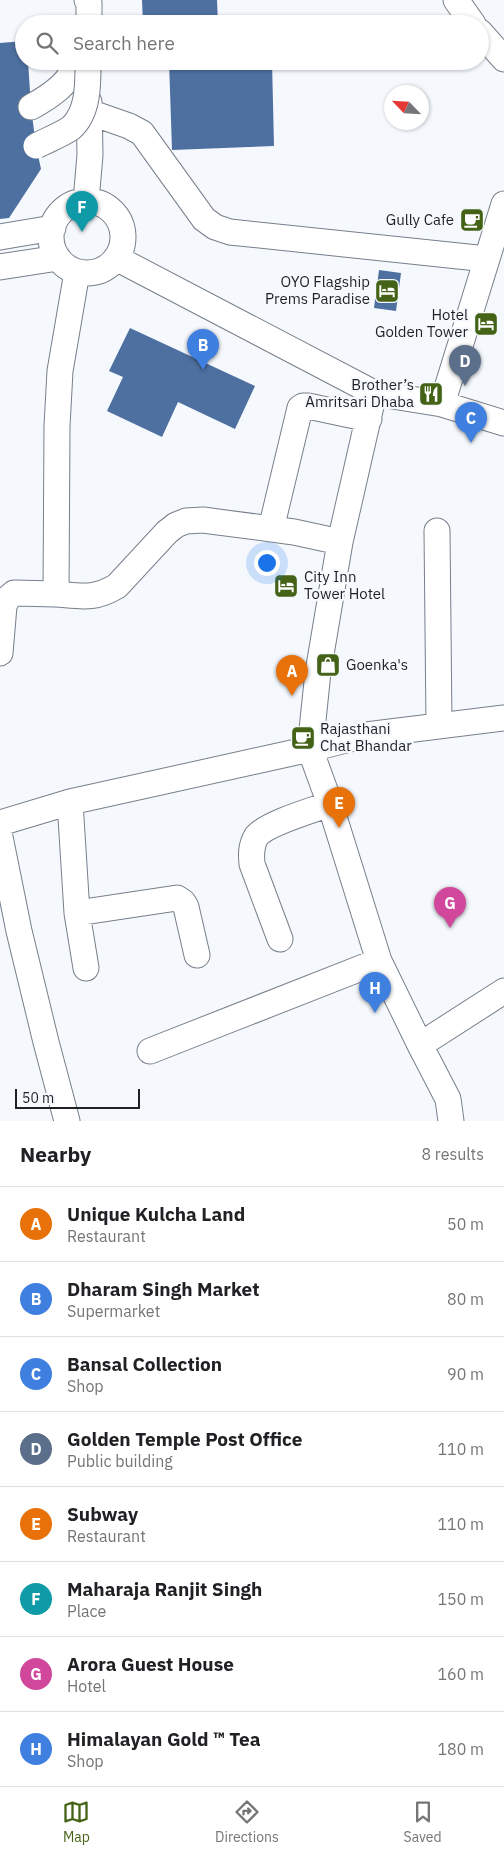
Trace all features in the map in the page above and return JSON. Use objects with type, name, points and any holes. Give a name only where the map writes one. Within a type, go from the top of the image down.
[{"type":"street","points":[[74,0],[76,15]]},
{"type":"street","points":[[78,15],[81,0]]},
{"type":"street","points":[[87,0],[89,3],[89,15]]},
{"type":"street","points":[[95,15],[96,0]]},
{"type":"street","points":[[456,0],[467,15]]},
{"type":"street","points":[[489,42],[504,59]]},
{"type":"street","points":[[31,107],[58,90],[73,70]]},
{"type":"street","points":[[80,70],[82,88],[89,107],[90,155],[86,201]]},
{"type":"street","points":[[36,146],[70,128],[83,113],[88,70]]},
{"type":"street","points":[[89,107],[96,90],[96,70]]},
{"type":"street","points":[[89,107],[142,133],[204,219],[215,227],[230,232],[487,259]]},
{"type":"street","points":[[0,267],[67,265],[88,273],[99,271],[109,266],[121,248],[123,236],[121,225],[116,215],[108,207],[86,201],[75,203],[65,209],[58,217],[53,228],[52,243],[67,265],[57,426],[56,594]]},
{"type":"street","points":[[442,404],[504,204]]},
{"type":"street","points":[[0,237],[53,228]]},
{"type":"street","points":[[116,258],[374,394],[442,404],[504,423]]},
{"type":"street","points":[[374,394],[340,542],[318,672],[310,749],[330,804],[379,961],[448,1099],[451,1121]]},
{"type":"street","points":[[271,529],[300,408],[308,406],[369,419]]},
{"type":"street","points":[[0,653],[4,606],[7,599],[14,593],[99,596],[117,586],[168,532],[176,525],[186,521],[203,520],[271,529],[340,542]]},
{"type":"street","points":[[437,531],[439,725]]},
{"type":"street","points":[[0,823],[70,802],[366,736],[504,718]]},
{"type":"street","points":[[70,802],[77,914],[86,968]]},
{"type":"street","points":[[280,939],[252,864],[251,850],[256,837],[268,827],[330,804]]},
{"type":"street","points":[[0,837],[19,931],[67,1121]]},
{"type":"street","points":[[77,914],[177,898],[186,907],[197,954]]},
{"type":"street","points":[[150,1051],[379,961]]},
{"type":"street","points":[[420,1045],[504,991]]},
{"type":"building","points":[[142,0],[217,0],[218,15],[143,15]]},
{"type":"building","points":[[15,42],[15,70],[29,70],[31,107],[41,169],[9,218],[0,219],[0,43]]},
{"type":"building","points":[[169,70],[272,70],[274,146],[172,150]]},
{"type":"building","name":"OYO Flagship Prems Paradise","points":[[379,270],[401,273],[396,311],[374,308]]},
{"type":"building","points":[[130,328],[255,386],[235,429],[178,402],[162,437],[107,411],[123,377],[109,371]]},
{"type":"place","name":"Gully Cafe","points":[[472,220]]},
{"type":"place","name":"Maharaja Ranjit Singh","points":[[82,232]]},
{"type":"place","name":"OYO Flagship Prems Paradise","points":[[387,291]]},
{"type":"place","name":"Hotel Golden Tower","points":[[486,324]]},
{"type":"place","name":"Dharam Singh Market","points":[[203,370]]},
{"type":"place","name":"Golden Temple Post Office","points":[[465,386]]},
{"type":"place","name":"Brother’s Amritsari Dhaba","points":[[431,394]]},
{"type":"place","name":"Bansal Collection","points":[[471,443]]},
{"type":"place","name":"City Inn Tower Hotel","points":[[286,586]]},
{"type":"place","name":"Goenka's","points":[[328,665]]},
{"type":"place","name":"Unique Kulcha Land","points":[[292,696]]},
{"type":"place","name":"Rajasthani Chat Bhandar","points":[[303,738]]},
{"type":"place","name":"Subway","points":[[339,828]]},
{"type":"place","name":"Arora Guest House","points":[[450,928]]},
{"type":"place","name":"Himalayan Gold ™ Tea","points":[[375,1013]]}]
